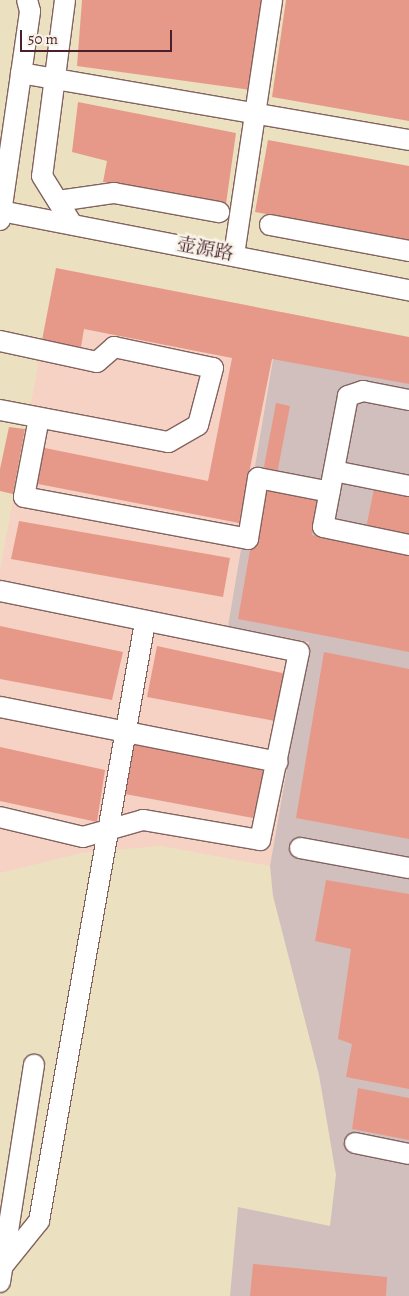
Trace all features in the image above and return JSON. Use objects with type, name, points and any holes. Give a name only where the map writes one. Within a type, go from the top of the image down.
[{"type":"street","points":[[1,215],[30,11],[27,0]]},
{"type":"street","points":[[65,0],[42,176],[72,224]]},
{"type":"street","points":[[234,255],[272,0]]},
{"type":"street","points":[[21,73],[409,140]]},
{"type":"street","points":[[58,201],[114,193],[219,212]]},
{"type":"street","name":"壶源路","points":[[1,215],[72,224],[409,290]]},
{"type":"street","points":[[270,224],[409,250]]},
{"type":"street","points":[[0,342],[98,362],[114,347],[213,368],[198,425],[168,442],[0,410]]},
{"type":"street","points":[[409,400],[363,391],[348,396],[323,527],[409,544]]},
{"type":"street","points":[[39,418],[24,497],[248,539],[258,478],[330,492]]},
{"type":"street","points":[[334,471],[409,486]]},
{"type":"street","points":[[0,591],[299,652],[278,762],[260,840],[143,820],[84,837],[0,816]]},
{"type":"street","points":[[1,1275],[39,1221],[145,622]]},
{"type":"street","points":[[0,707],[278,762]]},
{"type":"street","points":[[300,848],[409,868]]},
{"type":"street","points":[[1,1275],[34,1065]]},
{"type":"street","points":[[355,1143],[409,1154]]},
{"type":"shaded area","points":[[56,268],[281,312],[228,625],[309,641],[270,866],[161,846],[81,853],[0,873],[0,570]]},
{"type":"shaded area","points":[[281,312],[409,338],[409,1296],[230,1296],[238,1207],[330,1226],[336,1175],[319,1075],[273,896],[270,866],[309,642],[228,626]]},
{"type":"building","points":[[82,0],[261,0],[251,90],[77,66]]},
{"type":"building","points":[[286,0],[409,0],[409,121],[272,97]]},
{"type":"building","points":[[78,102],[236,133],[226,204],[103,182],[107,161],[72,152]]},
{"type":"building","points":[[268,140],[409,166],[409,240],[255,212]]},
{"type":"building","points":[[56,268],[409,337],[409,384],[272,359],[239,523],[33,483],[40,447],[208,481],[232,358],[84,329],[81,347],[42,340]]},
{"type":"building","points":[[276,403],[290,406],[277,474],[263,472]]},
{"type":"building","points":[[9,427],[25,429],[13,494],[0,491],[0,469]]},
{"type":"building","points":[[262,481],[320,494],[312,535],[409,553],[409,652],[238,619]]},
{"type":"building","points":[[374,489],[409,497],[409,537],[366,528]]},
{"type":"building","points":[[19,521],[230,558],[223,597],[11,559]]},
{"type":"building","points":[[0,626],[123,652],[112,700],[0,679]]},
{"type":"building","points":[[157,646],[287,674],[275,721],[147,697]]},
{"type":"building","points":[[324,652],[409,669],[409,839],[296,818]]},
{"type":"building","points":[[135,742],[265,770],[253,818],[125,794]]},
{"type":"building","points":[[0,747],[105,770],[97,822],[0,801]]},
{"type":"building","points":[[326,880],[409,894],[409,1089],[346,1077],[352,1044],[338,1039],[351,949],[315,941]]},
{"type":"building","points":[[358,1088],[409,1098],[409,1140],[352,1129]]},
{"type":"building","points":[[253,1264],[387,1277],[386,1296],[250,1296]]}]
